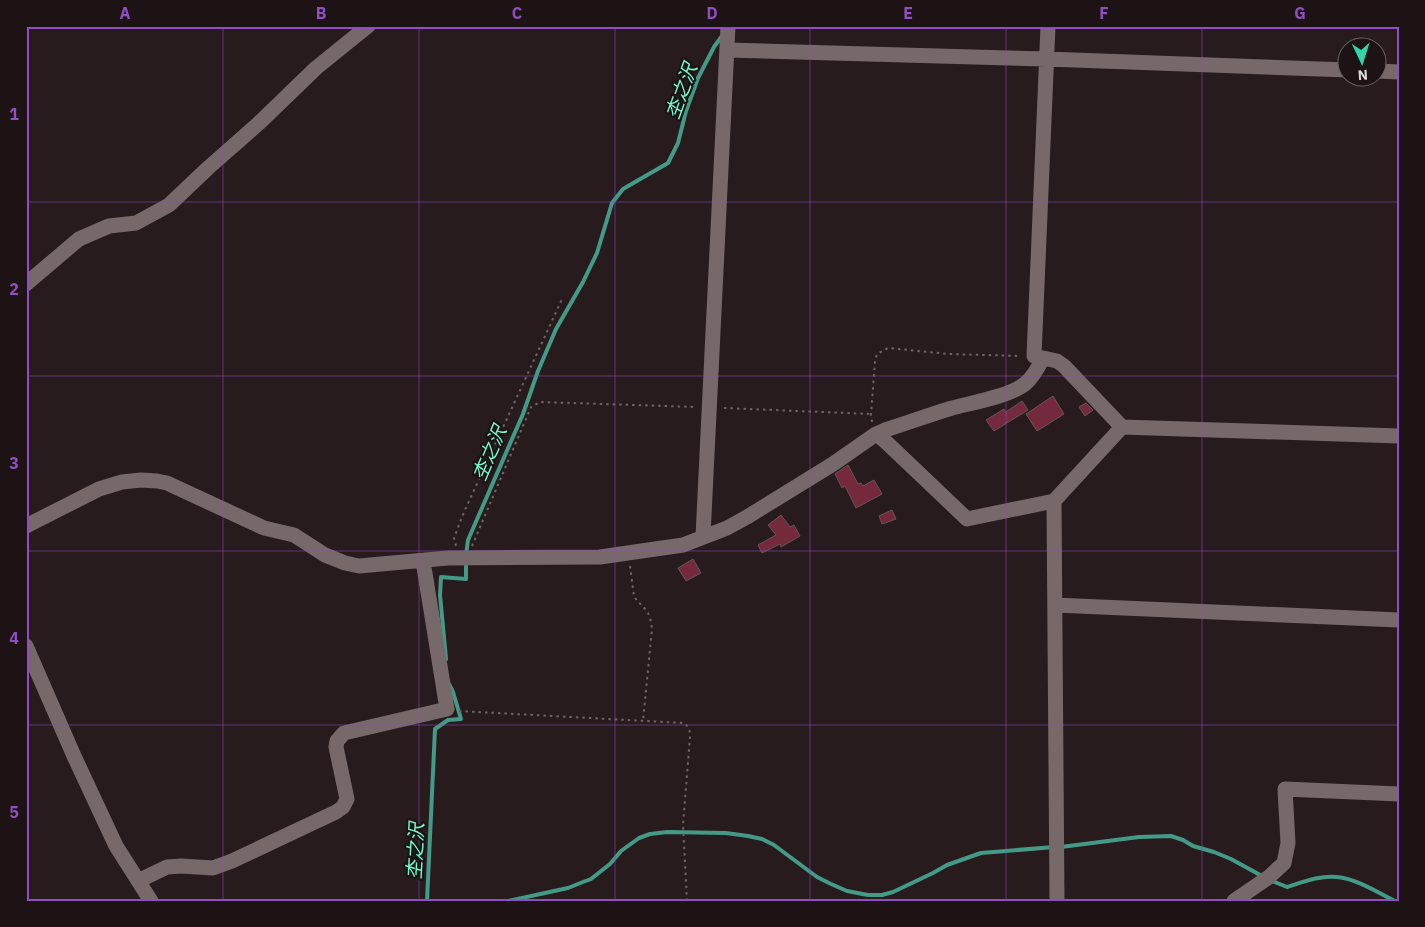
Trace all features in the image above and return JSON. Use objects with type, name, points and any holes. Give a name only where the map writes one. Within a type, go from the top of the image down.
[{"type":"street","points":[[26,284],[78,239],[110,226],[136,223],[169,205],[259,124],[316,68],[368,26]]},
{"type":"street","points":[[703,536],[728,26]]},
{"type":"street","points":[[26,526],[99,489],[122,482],[141,480],[168,483],[264,528],[294,535],[325,555],[359,566],[454,558],[600,557],[629,553],[683,545],[727,528],[833,464],[876,434],[1019,388],[1027,383],[1039,366],[1048,26]]},
{"type":"street","points":[[727,50],[1338,70]]},
{"type":"street","points":[[1039,357],[1057,361],[1064,366],[1122,427],[1399,436]]},
{"type":"street","points":[[876,434],[967,519],[1054,501],[1122,427]]},
{"type":"street","points":[[1054,501],[1057,901]]},
{"type":"street","points":[[138,881],[167,867],[212,868],[220,866],[336,812],[343,807],[347,798],[336,747],[337,741],[344,733],[447,709],[423,561]]},
{"type":"street","points":[[1055,605],[1399,620]]},
{"type":"street","points":[[26,646],[116,846],[151,901]]},
{"type":"street","points":[[1234,901],[1269,876],[1284,862],[1288,842],[1285,789],[1399,794]]},
{"type":"path","points":[[454,558],[456,546],[454,538],[464,512],[563,297]]},
{"type":"path","points":[[876,434],[871,414],[875,361],[877,354],[888,348],[949,354],[1039,357]]},
{"type":"path","points":[[470,558],[470,551],[482,520],[531,407],[536,403],[709,407],[871,414]]},
{"type":"path","points":[[629,553],[634,596],[646,609],[651,620],[652,629],[643,721]]},
{"type":"path","points":[[447,709],[683,723],[686,725],[690,730],[683,825],[687,901]]},
{"type":"building","points":[[1053,396],[1064,414],[1037,431],[1026,414]]},
{"type":"building","points":[[1022,401],[1028,410],[994,431],[986,420],[1004,409],[1006,412]]},
{"type":"building","points":[[1086,403],[1093,410],[1085,416],[1079,407]]},
{"type":"building","points":[[848,465],[858,484],[861,483],[863,486],[874,480],[882,494],[856,508],[845,486],[842,488],[835,474]]},
{"type":"building","points":[[892,510],[896,519],[882,524],[879,516]]},
{"type":"building","points":[[781,515],[790,527],[794,525],[800,536],[781,547],[780,544],[762,553],[758,545],[776,535],[768,525]]},
{"type":"building","points":[[693,559],[701,573],[686,581],[678,568]]},
{"type":"waterway","name":"杢之沢","points":[[466,555],[468,540],[523,414],[538,371],[556,329],[597,253],[612,203],[623,189],[668,163],[678,143],[686,111],[698,78],[722,36]]},
{"type":"waterway","name":"杢之沢","points":[[446,659],[440,595],[441,577],[466,579],[466,562]]},
{"type":"waterway","name":"杢之沢","points":[[427,901],[435,729],[448,720],[461,719],[449,684]]},
{"type":"waterway","points":[[508,901],[568,888],[591,879],[610,864],[621,851],[639,838],[650,834],[667,832],[726,833],[762,839],[774,845],[817,877],[847,891],[868,895],[882,895],[893,892],[947,865],[981,853],[1054,847]]},
{"type":"waterway","points":[[1061,847],[1139,837],[1171,836],[1231,859],[1262,876]]},
{"type":"waterway","points":[[1270,880],[1287,887],[1318,878],[1344,878],[1367,886],[1395,901]]}]
